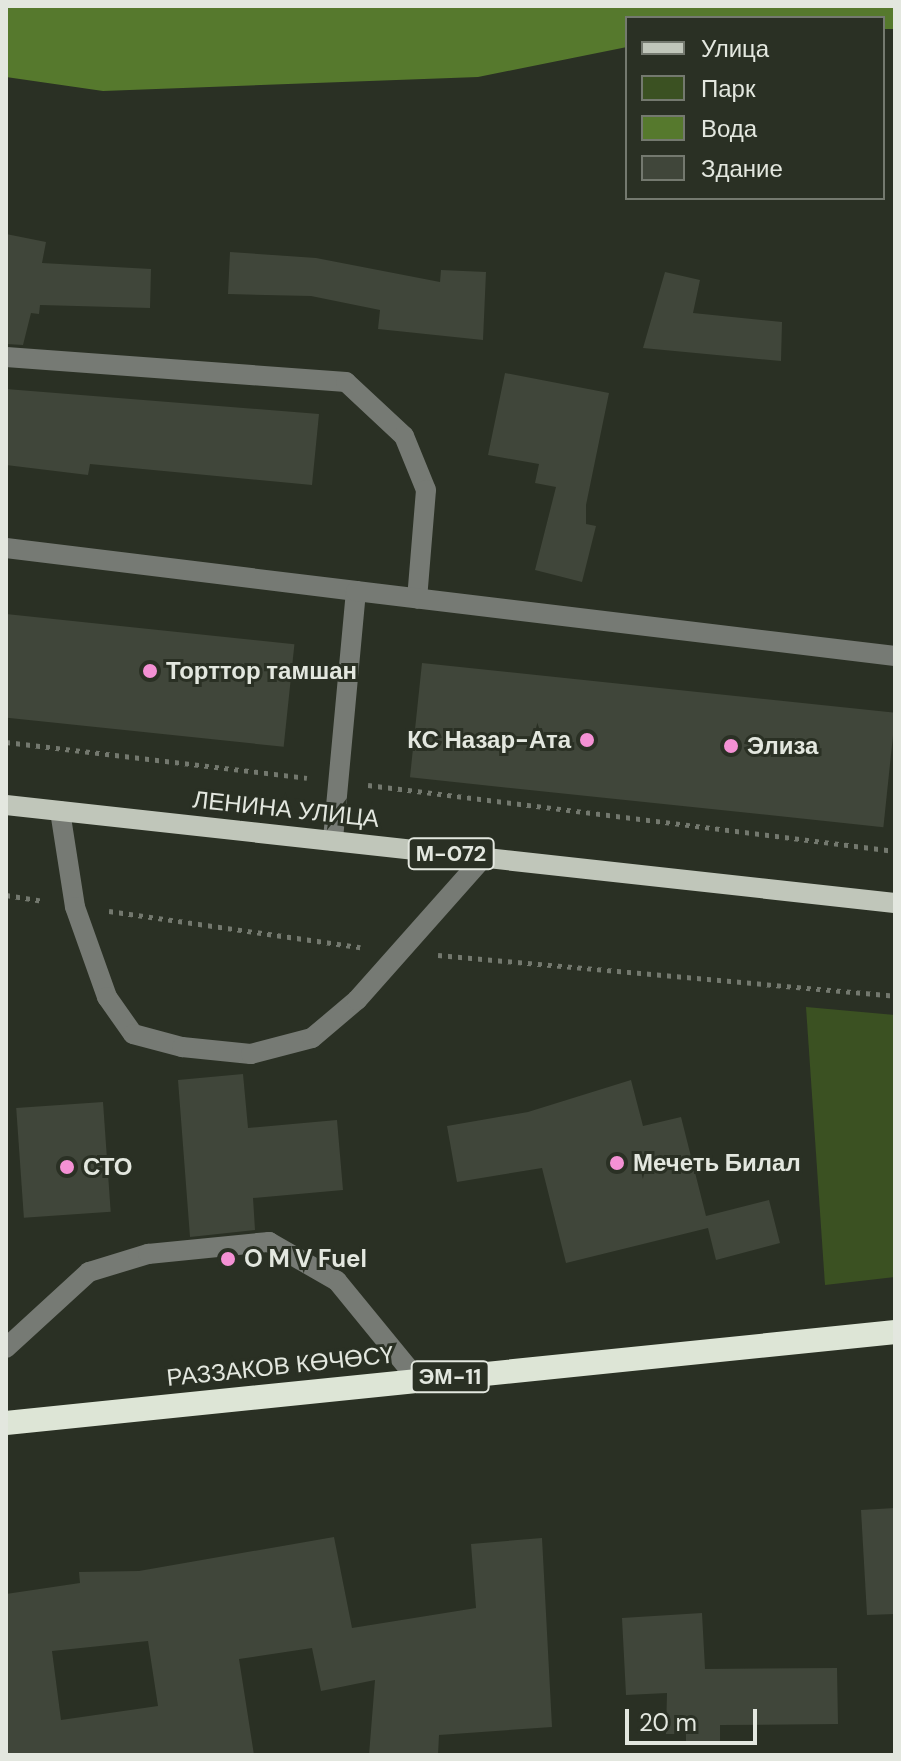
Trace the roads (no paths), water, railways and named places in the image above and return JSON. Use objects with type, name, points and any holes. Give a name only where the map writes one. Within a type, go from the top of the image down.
[{"type":"highway","name":"РАЗЗАКОВ КӨЧӨСҮ","points":[[6,1423],[895,1332]]},
{"type":"main road","name":"ЛЕНИНА УЛИЦА","points":[[6,805],[895,903]]},
{"type":"street","points":[[6,357],[346,382],[404,436],[426,490],[417,599]]},
{"type":"street","points":[[6,548],[895,656]]},
{"type":"street","points":[[333,841],[356,591]]},
{"type":"street","points":[[60,811],[75,907],[107,997],[133,1034],[182,1047],[251,1054],[312,1038],[400,952],[484,857]]},
{"type":"street","points":[[6,1348],[89,1272],[148,1254],[269,1242],[337,1281],[418,1380]]},
{"type":"water","points":[[6,6],[895,6],[895,29],[885,29],[885,16],[625,16],[625,47],[478,77],[103,91],[6,77]]},
{"type":"place","name":"Торттор тамшан","points":[[150,671]]},
{"type":"place","name":"КС Назар-Ата","points":[[587,740]]},
{"type":"place","name":"Элиза","points":[[731,746]]},
{"type":"place","name":"Мечеть Билал","points":[[617,1163]]},
{"type":"place","name":"СТО","points":[[67,1167]]},
{"type":"place","name":"O M V Fuel","points":[[228,1259]]}]
